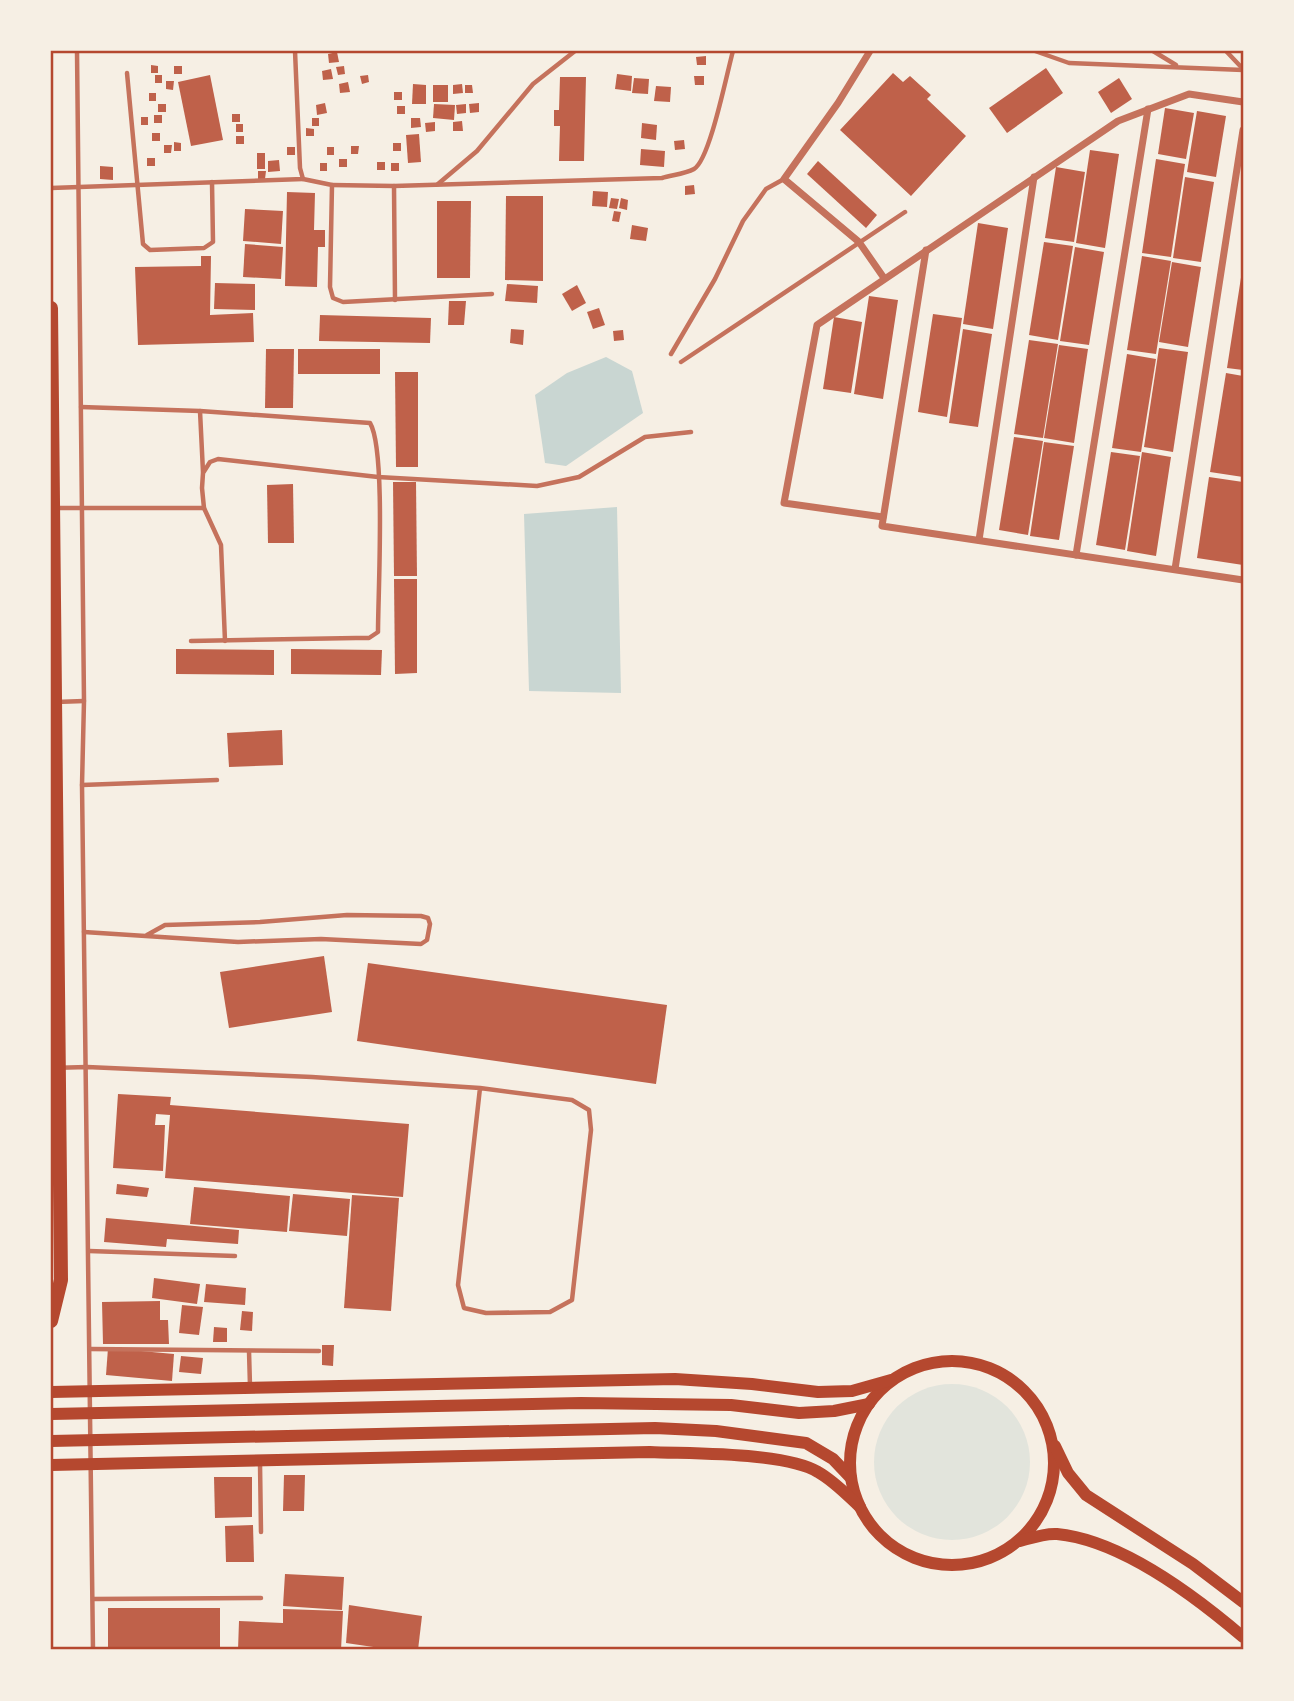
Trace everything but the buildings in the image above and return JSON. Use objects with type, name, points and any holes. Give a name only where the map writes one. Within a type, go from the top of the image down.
[{"type":"highway","points":[[51,308],[54,1068],[61,1280],[51,1321]]},
{"type":"main road","points":[[51,1392],[675,1380],[752,1384],[818,1392],[852,1391],[891,1380],[911,1369],[940,1360],[970,1362],[999,1371],[1023,1388],[1042,1412],[1052,1441],[1068,1473],[1086,1495],[1193,1564],[1243,1602]]},
{"type":"main road","points":[[891,1380],[869,1404],[857,1426],[850,1452],[851,1478],[860,1507],[874,1530],[894,1548],[918,1560],[944,1566],[971,1564],[997,1556],[1019,1541],[1037,1520],[1049,1495],[1054,1468],[1052,1441]]},
{"type":"main road","points":[[51,1415],[581,1403],[731,1405],[799,1413],[834,1411],[869,1404]]},
{"type":"main road","points":[[51,1441],[655,1428],[716,1431],[806,1443],[833,1459],[851,1478]]},
{"type":"main road","points":[[51,1465],[650,1451],[794,1462],[817,1471],[860,1507]]},
{"type":"main road","points":[[1019,1541],[1053,1534],[1089,1539],[1120,1552],[1186,1594],[1243,1637]]},
{"type":"street","points":[[870,51],[838,103],[785,179],[859,242],[884,278]]},
{"type":"street","points":[[883,517],[784,503],[814,330],[820,323],[1118,121],[1189,94],[1243,102]]},
{"type":"street","points":[[1076,555],[1148,109]]},
{"type":"street","points":[[1175,569],[1243,130]]},
{"type":"street","points":[[979,540],[1034,177]]},
{"type":"street","points":[[926,250],[882,526],[1243,580]]},
{"type":"lane","points":[[77,51],[82,785],[93,1650]]},
{"type":"lane","points":[[295,51],[300,168],[303,179]]},
{"type":"lane","points":[[437,184],[477,151],[533,84],[575,51]]},
{"type":"lane","points":[[51,188],[303,179],[332,185],[394,186],[662,178],[695,169],[701,161],[713,131],[733,51]]},
{"type":"lane","points":[[1035,51],[1069,63],[1243,69]]},
{"type":"lane","points":[[1153,51],[1177,66]]},
{"type":"lane","points":[[1226,51],[1243,69]]},
{"type":"lane","points":[[127,73],[143,244],[150,250],[204,248],[212,242],[212,182]]},
{"type":"lane","points":[[671,355],[715,279],[743,221],[766,189],[785,179]]},
{"type":"lane","points":[[332,185],[330,287],[333,298],[343,302],[492,295]]},
{"type":"lane","points":[[394,186],[394,300]]},
{"type":"lane","points":[[681,362],[905,212]]},
{"type":"lane","points":[[81,407],[200,411],[370,423],[375,431],[378,477],[378,632],[369,638],[191,641]]},
{"type":"lane","points":[[200,411],[204,508],[221,545],[225,640]]},
{"type":"lane","points":[[203,473],[210,462],[218,459],[378,477],[537,486],[579,477],[645,437],[691,432]]},
{"type":"lane","points":[[53,508],[204,508]]},
{"type":"lane","points":[[54,702],[83,701]]},
{"type":"lane","points":[[82,785],[216,780]]},
{"type":"lane","points":[[84,932],[238,943],[321,939],[421,943],[427,940],[430,924],[428,918],[421,916],[347,915],[260,922],[165,925],[146,935]]},
{"type":"lane","points":[[54,1068],[312,1077],[480,1088],[572,1100],[589,1110],[591,1130],[572,1300],[550,1312],[486,1313],[464,1308],[458,1285],[480,1088]]},
{"type":"lane","points":[[89,1251],[235,1256]]},
{"type":"lane","points":[[90,1349],[319,1351]]},
{"type":"lane","points":[[249,1351],[250,1387]]},
{"type":"lane","points":[[260,1460],[261,1532]]},
{"type":"lane","points":[[93,1599],[261,1598]]},
{"type":"shaded area","points":[[606,357],[632,371],[643,413],[566,466],[545,463],[535,395],[567,373]]},
{"type":"shaded area","points":[[617,507],[621,693],[529,691],[524,514]]},
{"type":"shaded area","points":[[952,1384],[982,1390],[1007,1407],[1024,1432],[1030,1462],[1024,1492],[1007,1517],[982,1534],[952,1540],[922,1534],[897,1517],[880,1492],[874,1462],[880,1432],[897,1407],[922,1390]]}]
